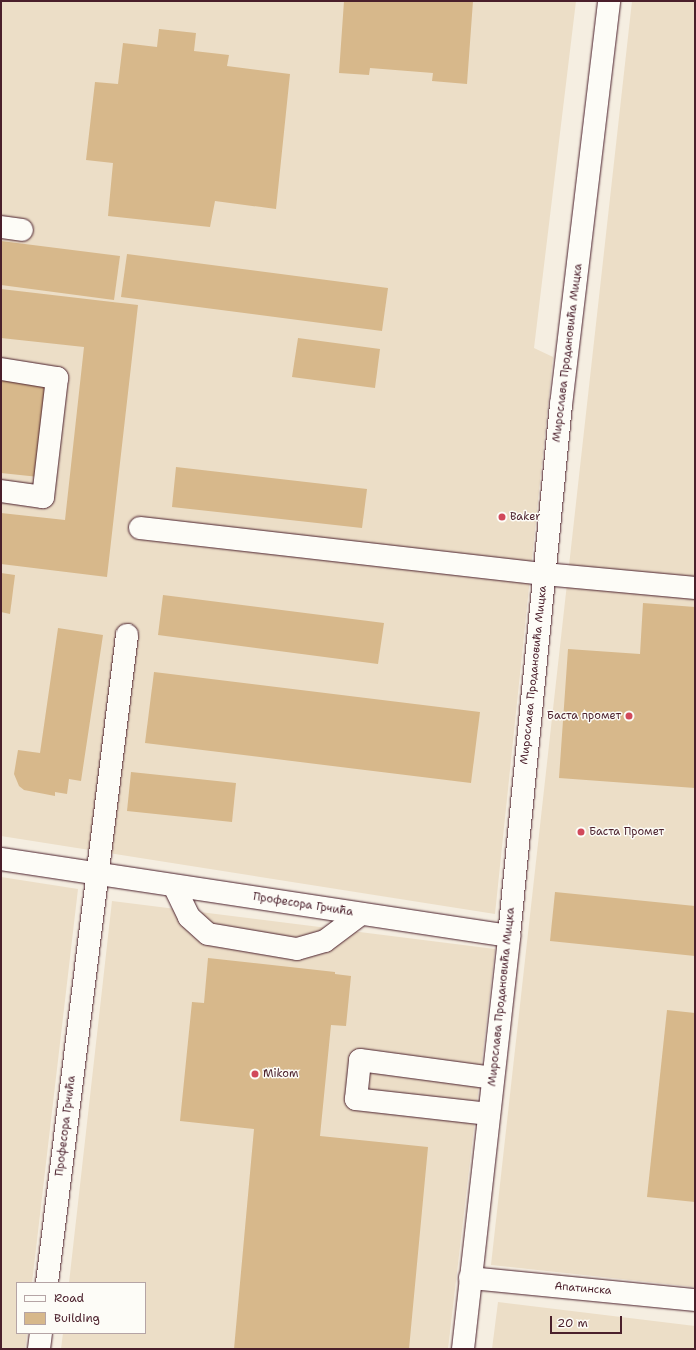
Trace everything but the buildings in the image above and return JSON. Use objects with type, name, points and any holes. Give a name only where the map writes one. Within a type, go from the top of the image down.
[{"type":"street","name":"Мирослава Продановића Мицка","points":[[462,1349],[509,936],[544,574],[609,1]]},
{"type":"street","points":[[1,227],[22,230]]},
{"type":"street","points":[[1,370],[57,378],[43,497],[1,491]]},
{"type":"street","points":[[140,528],[544,574],[695,588]]},
{"type":"street","points":[[96,874],[127,635]]},
{"type":"street","name":"Професора Грчића","points":[[1,859],[509,936]]},
{"type":"street","name":"Професора Грчића","points":[[47,1282],[96,874]]},
{"type":"street","points":[[174,886],[189,917],[208,934],[297,949],[325,941],[361,914]]},
{"type":"street","points":[[489,1114],[356,1099],[360,1060],[493,1078]]},
{"type":"street","name":"Апатинска","points":[[470,1278],[695,1300]]},
{"type":"street","points":[[39,1349],[41,1334]]},
{"type":"shaded area","points":[[1,1],[576,1],[534,348],[553,357],[495,914],[1,836]]},
{"type":"shaded area","points":[[632,1],[695,1],[695,1287],[491,1265]]},
{"type":"shaded area","points":[[1,877],[78,889],[32,1282],[16,1282],[16,1334],[27,1334],[25,1349],[1,1349]]},
{"type":"shaded area","points":[[112,901],[495,949],[448,1349],[61,1349],[63,1334],[146,1334],[146,1282],[69,1282]]},
{"type":"shaded area","points":[[498,1302],[695,1326],[695,1349],[492,1349]]},
{"type":"place","name":"Baker","points":[[502,517]]},
{"type":"place","name":"Баста промет","points":[[629,716]]},
{"type":"place","name":"Баста Промет","points":[[581,832]]},
{"type":"place","name":"Mikom","points":[[255,1074]]}]
